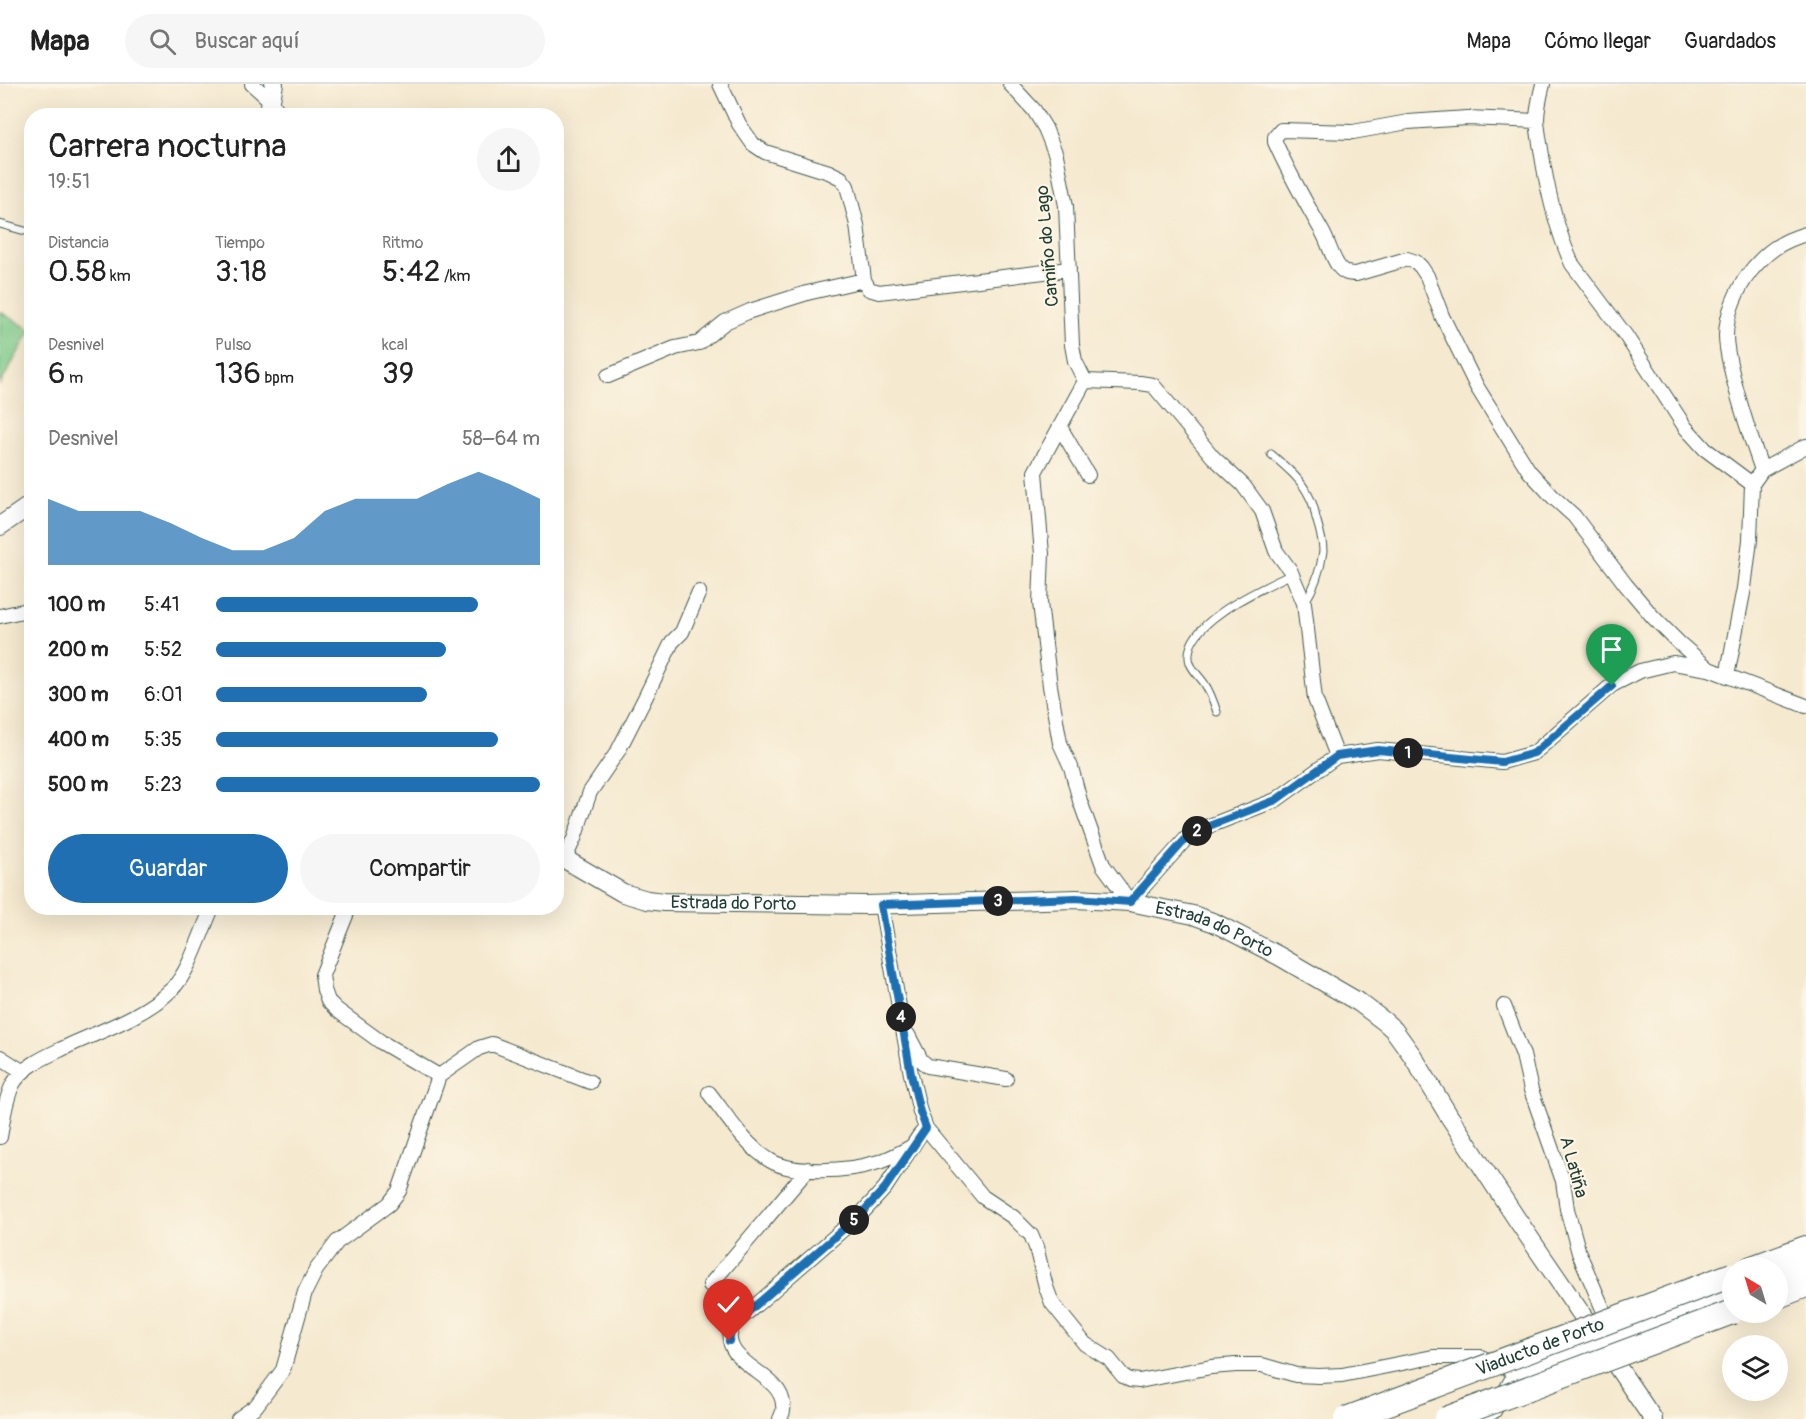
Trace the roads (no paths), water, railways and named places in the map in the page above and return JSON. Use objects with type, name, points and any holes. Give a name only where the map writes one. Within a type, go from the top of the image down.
[{"type":"highway","points":[[1782,1257],[1806,1248]]},
{"type":"highway","name":"Viaducto de Porto","points":[[1346,1419],[1722,1279]]},
{"type":"highway","points":[[1788,1292],[1806,1285]]},
{"type":"highway","name":"Viaducto de Porto","points":[[1446,1419],[1722,1316]]},
{"type":"street","points":[[252,84],[274,104]]},
{"type":"street","points":[[720,84],[739,124],[753,144],[765,152],[829,172],[841,178],[847,186],[857,225],[864,280],[869,289],[879,292],[1069,269]]},
{"type":"street","name":"Camiño do Lago","points":[[1010,84],[1034,110],[1045,128],[1056,155],[1066,206],[1072,345],[1085,381]]},
{"type":"street","points":[[1543,84],[1537,121],[1550,200],[1572,264],[1626,336],[1685,427],[1705,449],[1752,484]]},
{"type":"street","points":[[1537,121],[1467,118],[1408,122],[1353,132],[1281,130],[1275,137],[1275,142],[1291,177],[1324,234],[1338,266],[1343,271],[1356,274],[1407,259],[1416,262],[1421,267],[1477,387],[1529,471],[1574,516],[1653,617],[1709,669]]},
{"type":"street","points":[[1762,470],[1739,402],[1728,355],[1726,336],[1728,319],[1745,278],[1762,257],[1792,238],[1806,234]]},
{"type":"street","points":[[608,376],[675,348],[699,343],[725,322],[750,311],[807,293],[864,280]]},
{"type":"street","points":[[1337,756],[1315,699],[1304,603],[1292,574],[1276,551],[1262,511],[1243,485],[1213,457],[1153,385],[1085,381],[1035,472],[1042,554],[1040,603],[1050,686],[1060,743],[1071,766],[1080,801],[1103,865],[1130,902],[1191,833],[1276,800],[1337,756],[1378,750],[1502,762],[1534,753],[1612,686],[1640,671],[1673,663],[1709,669],[1806,706]]},
{"type":"street","points":[[1060,427],[1088,475]]},
{"type":"street","points":[[1727,676],[1744,588],[1750,540],[1752,484],[1762,470],[1806,446]]},
{"type":"street","points":[[1,524],[24,509]]},
{"type":"street","points":[[564,852],[574,839],[590,792],[618,751],[672,642],[682,632],[699,592]]},
{"type":"street","points":[[0,616],[24,611]]},
{"type":"street","name":"Estrada do Porto","points":[[564,858],[623,893],[664,902],[881,905],[1076,898],[1130,902],[1182,912],[1215,923],[1340,990],[1394,1030],[1412,1054],[1467,1144],[1606,1338],[1653,1419]]},
{"type":"street","points":[[881,905],[911,1074],[926,1128],[983,1197],[1025,1227],[1036,1247],[1052,1303],[1085,1344],[1108,1359],[1123,1376],[1139,1381],[1211,1367],[1236,1365],[1262,1365],[1296,1374],[1342,1375],[1433,1357],[1481,1357],[1516,1372]]},
{"type":"street","points":[[0,1137],[8,1096],[22,1071],[38,1060],[130,1017],[164,997],[186,969],[209,915]]},
{"type":"street","points":[[346,915],[322,975],[328,1001],[381,1042],[439,1076]]},
{"type":"street","name":"A Latiña","points":[[1504,1006],[1523,1055],[1531,1090],[1563,1181],[1567,1209],[1579,1253],[1606,1338]]},
{"type":"street","points":[[903,1028],[921,1060],[928,1066],[1006,1079]]},
{"type":"street","points":[[238,1419],[256,1406],[283,1370],[305,1292],[316,1270],[337,1242],[389,1204],[399,1191],[439,1076],[479,1048],[492,1044],[590,1082]]},
{"type":"street","points":[[0,1057],[22,1071]]},
{"type":"street","points":[[709,1093],[748,1142],[762,1155],[779,1164],[808,1169],[856,1168],[877,1163],[913,1146]]},
{"type":"street","points":[[780,1419],[783,1406],[780,1395],[773,1385],[738,1356],[732,1348],[729,1335],[732,1326],[862,1213],[885,1188],[926,1128]]},
{"type":"street","points":[[710,1285],[808,1169]]},
{"type":"street","points":[[1788,1273],[1806,1267]]},
{"type":"street","points":[[1482,1419],[1494,1411],[1516,1372],[1722,1297]]},
{"type":"lane","points":[[0,224],[24,231]]},
{"type":"lane","points":[[1271,454],[1298,480],[1314,505],[1323,550],[1312,592],[1304,603]]},
{"type":"lane","points":[[1217,712],[1206,685],[1190,663],[1190,651],[1194,639],[1204,626],[1245,598],[1292,574]]}]
